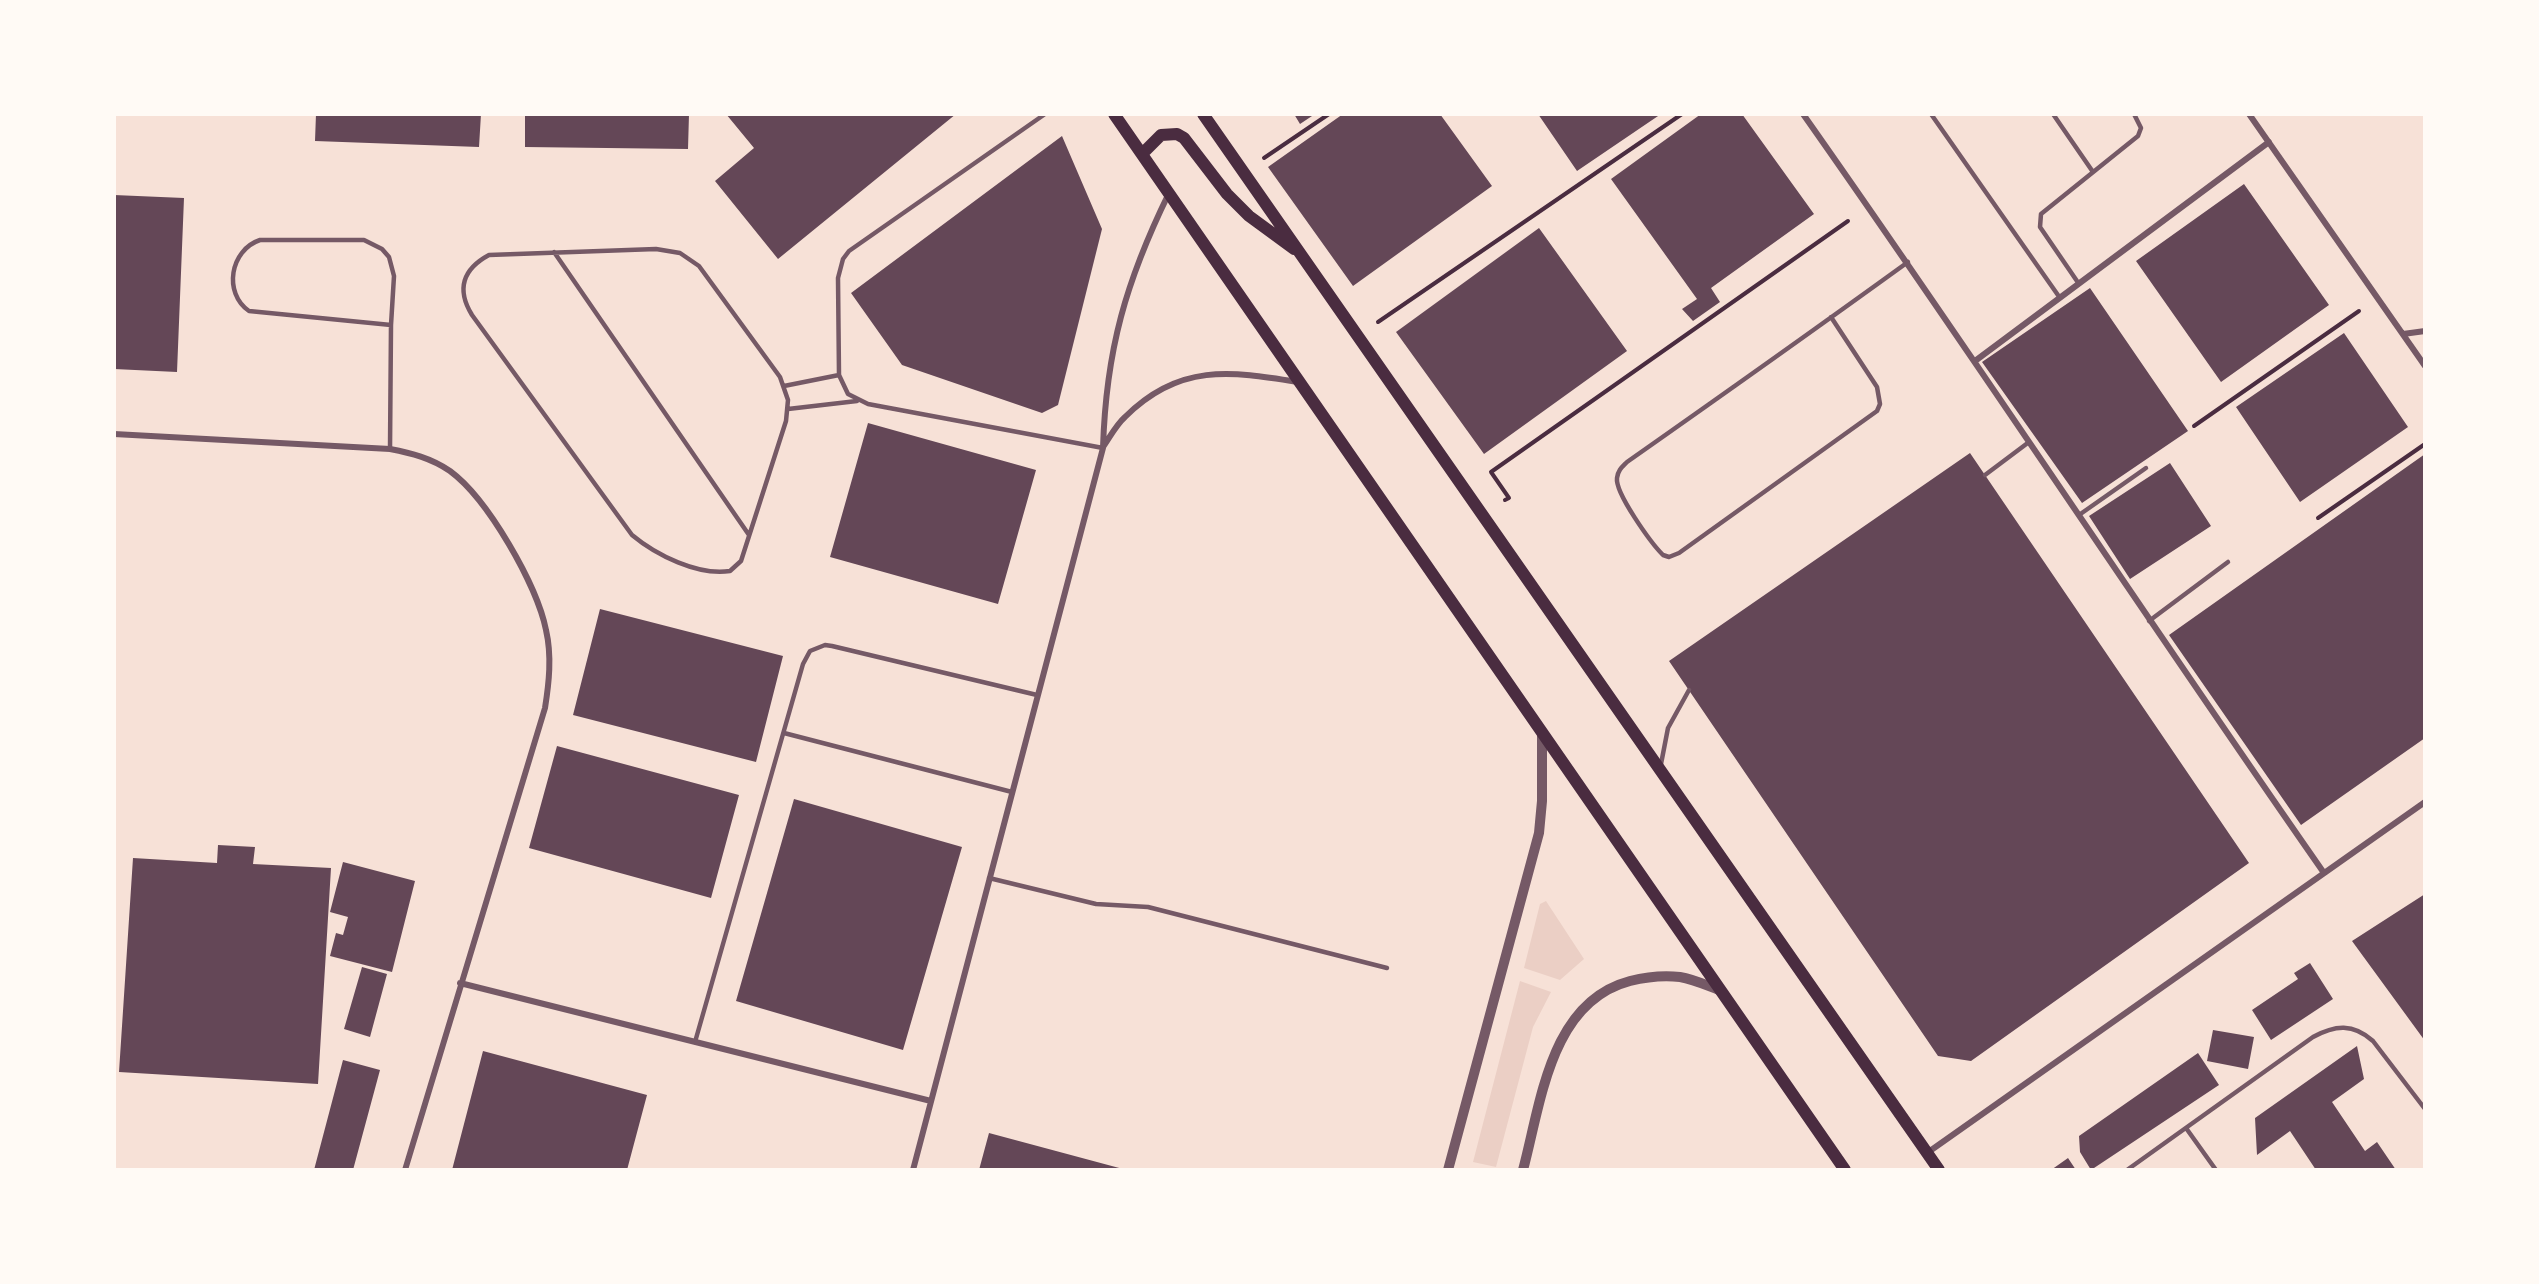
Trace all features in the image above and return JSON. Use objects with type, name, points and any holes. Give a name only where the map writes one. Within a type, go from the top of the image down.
[{"type":"main road","points":[[1114,114],[1845,1170]]},
{"type":"main road","points":[[1203,114],[1939,1170]]},
{"type":"main road","points":[[1142,154],[1161,135],[1177,134],[1184,138],[1214,178],[1249,216],[1300,253]]},
{"type":"street","points":[[1803,114],[1908,262],[2174,658],[2324,873]]},
{"type":"street","points":[[2249,114],[2425,366]]},
{"type":"street","points":[[1975,361],[2269,142]]},
{"type":"street","points":[[913,1170],[1103,448],[1104,404],[1120,316],[1133,274],[1169,194]]},
{"type":"street","points":[[2403,334],[2425,331]]},
{"type":"street","points":[[1103,448],[1124,418],[1152,394],[1184,379],[1220,373],[1300,383]]},
{"type":"street","points":[[114,434],[390,449],[432,460],[465,484],[478,498],[530,583],[547,632],[549,666],[545,708],[405,1170]]},
{"type":"street","points":[[1448,1170],[1539,833],[1542,801],[1542,733]]},
{"type":"street","points":[[1927,1153],[2425,802]]},
{"type":"street","points":[[1523,1170],[1557,1047],[1572,1021],[1592,1000],[1617,985],[1649,976],[1681,977],[1719,990]]},
{"type":"street","points":[[460,983],[931,1101]]},
{"type":"lane","points":[[858,400],[848,394],[839,375],[838,278],[843,259],[849,251],[1045,114]]},
{"type":"lane","points":[[1931,114],[2060,298]]},
{"type":"lane","points":[[2053,114],[2093,172]]},
{"type":"lane","points":[[2079,284],[2044,233],[2039,220],[2046,208],[2138,136],[2141,128],[2134,114]]},
{"type":"lane","points":[[390,449],[393,266],[382,249],[373,243],[353,240],[260,240],[251,243],[239,255],[233,290],[236,298],[249,311],[391,325]]},
{"type":"lane","points":[[656,249],[680,252],[691,258],[707,275],[784,386],[788,408],[741,561],[730,572],[722,572],[665,558],[648,548],[619,520],[472,315],[464,299],[464,281],[469,270],[489,255],[656,249]]},
{"type":"lane","points":[[554,252],[749,535]]},
{"type":"lane","points":[[1831,317],[1877,387],[1880,404],[1876,411],[1679,553],[1663,555],[1621,495],[1617,478],[1620,468],[1831,317],[1908,262]]},
{"type":"lane","points":[[784,386],[839,375]]},
{"type":"lane","points":[[788,408],[858,400],[1103,448]]},
{"type":"lane","points":[[1985,475],[2029,442]]},
{"type":"lane","points":[[2079,515],[2146,468]]},
{"type":"lane","points":[[2149,621],[2228,562]]},
{"type":"lane","points":[[695,1042],[806,657],[810,651],[825,645],[1037,695]]},
{"type":"lane","points":[[2174,658],[2181,653]]},
{"type":"lane","points":[[1660,770],[1668,728],[1689,690]]},
{"type":"lane","points":[[784,733],[1012,792]]},
{"type":"lane","points":[[989,878],[1096,904],[1148,907],[1387,968]]},
{"type":"lane","points":[[2127,1170],[2313,1037],[2337,1027],[2350,1027],[2363,1032],[2373,1041],[2425,1109]]},
{"type":"lane","points":[[2186,1128],[2216,1170]]},
{"type":"path","points":[[1243,172],[1329,114]]},
{"type":"path","points":[[1358,336],[1682,114]]},
{"type":"path","points":[[1483,516],[1509,498],[1491,472],[1868,207]]},
{"type":"path","points":[[2194,426],[2379,297]]},
{"type":"path","points":[[2318,518],[2425,444]]},
{"type":"shaded area","points":[[1546,901],[1584,959],[1560,980],[1524,968],[1540,904]]},
{"type":"shaded area","points":[[1520,981],[1551,992],[1533,1027],[1496,1167],[1473,1162]]},
{"type":"building","points":[[316,114],[481,114],[479,147],[315,141]]},
{"type":"building","points":[[525,114],[689,114],[688,149],[525,147]]},
{"type":"building","points":[[726,114],[956,114],[778,259],[715,181],[754,148]]},
{"type":"building","points":[[1294,114],[1315,114],[1300,124]]},
{"type":"building","points":[[1343,114],[1440,114],[1492,186],[1353,286],[1268,167]]},
{"type":"building","points":[[1538,114],[1661,114],[1577,171]]},
{"type":"building","points":[[1701,114],[1742,114],[1814,214],[1711,288],[1720,302],[1693,321],[1682,309],[1697,299],[1611,179]]},
{"type":"building","points":[[1062,136],[1102,229],[1058,405],[1042,413],[902,365],[851,293]]},
{"type":"building","points":[[2244,184],[2329,305],[2221,382],[2136,261]]},
{"type":"building","points":[[114,195],[184,198],[177,372],[114,369]]},
{"type":"building","points":[[1539,228],[1627,351],[1484,454],[1396,332]]},
{"type":"building","points":[[2090,288],[2188,431],[2082,503],[1982,362]]},
{"type":"building","points":[[2344,333],[2408,427],[2300,502],[2236,407]]},
{"type":"building","points":[[868,423],[1036,470],[998,604],[830,557]]},
{"type":"building","points":[[1970,453],[2249,863],[1971,1061],[1938,1056],[1669,661]]},
{"type":"building","points":[[2425,454],[2425,738],[2301,825],[2169,635]]},
{"type":"building","points":[[2170,463],[2211,526],[2130,579],[2089,516]]},
{"type":"building","points":[[600,609],[783,656],[756,762],[573,715]]},
{"type":"building","points":[[557,746],[739,795],[711,898],[529,848]]},
{"type":"building","points":[[794,799],[962,847],[903,1050],[736,1001]]},
{"type":"building","points":[[218,845],[255,847],[253,864],[331,868],[318,1084],[119,1072],[133,858],[217,863]]},
{"type":"building","points":[[343,862],[415,881],[392,972],[330,956],[336,933],[343,935],[348,917],[330,912]]},
{"type":"building","points":[[2425,894],[2425,1041],[2352,941]]},
{"type":"building","points":[[2310,963],[2333,999],[2271,1040],[2252,1010],[2298,979],[2294,973]]},
{"type":"building","points":[[362,967],[387,974],[370,1037],[344,1029]]},
{"type":"building","points":[[2213,1030],[2254,1037],[2248,1069],[2207,1061]]},
{"type":"building","points":[[2357,1046],[2364,1079],[2332,1102],[2365,1151],[2377,1142],[2396,1170],[2316,1170],[2290,1131],[2257,1155],[2255,1118]]},
{"type":"building","points":[[483,1051],[647,1095],[627,1170],[452,1170]]},
{"type":"building","points":[[2198,1053],[2219,1085],[2091,1170],[2080,1152],[2079,1136]]},
{"type":"building","points":[[343,1060],[380,1070],[353,1170],[314,1170]]},
{"type":"building","points":[[989,1133],[1123,1169],[1123,1170],[979,1170]]},
{"type":"building","points":[[2068,1158],[2076,1170],[2051,1170]]}]
